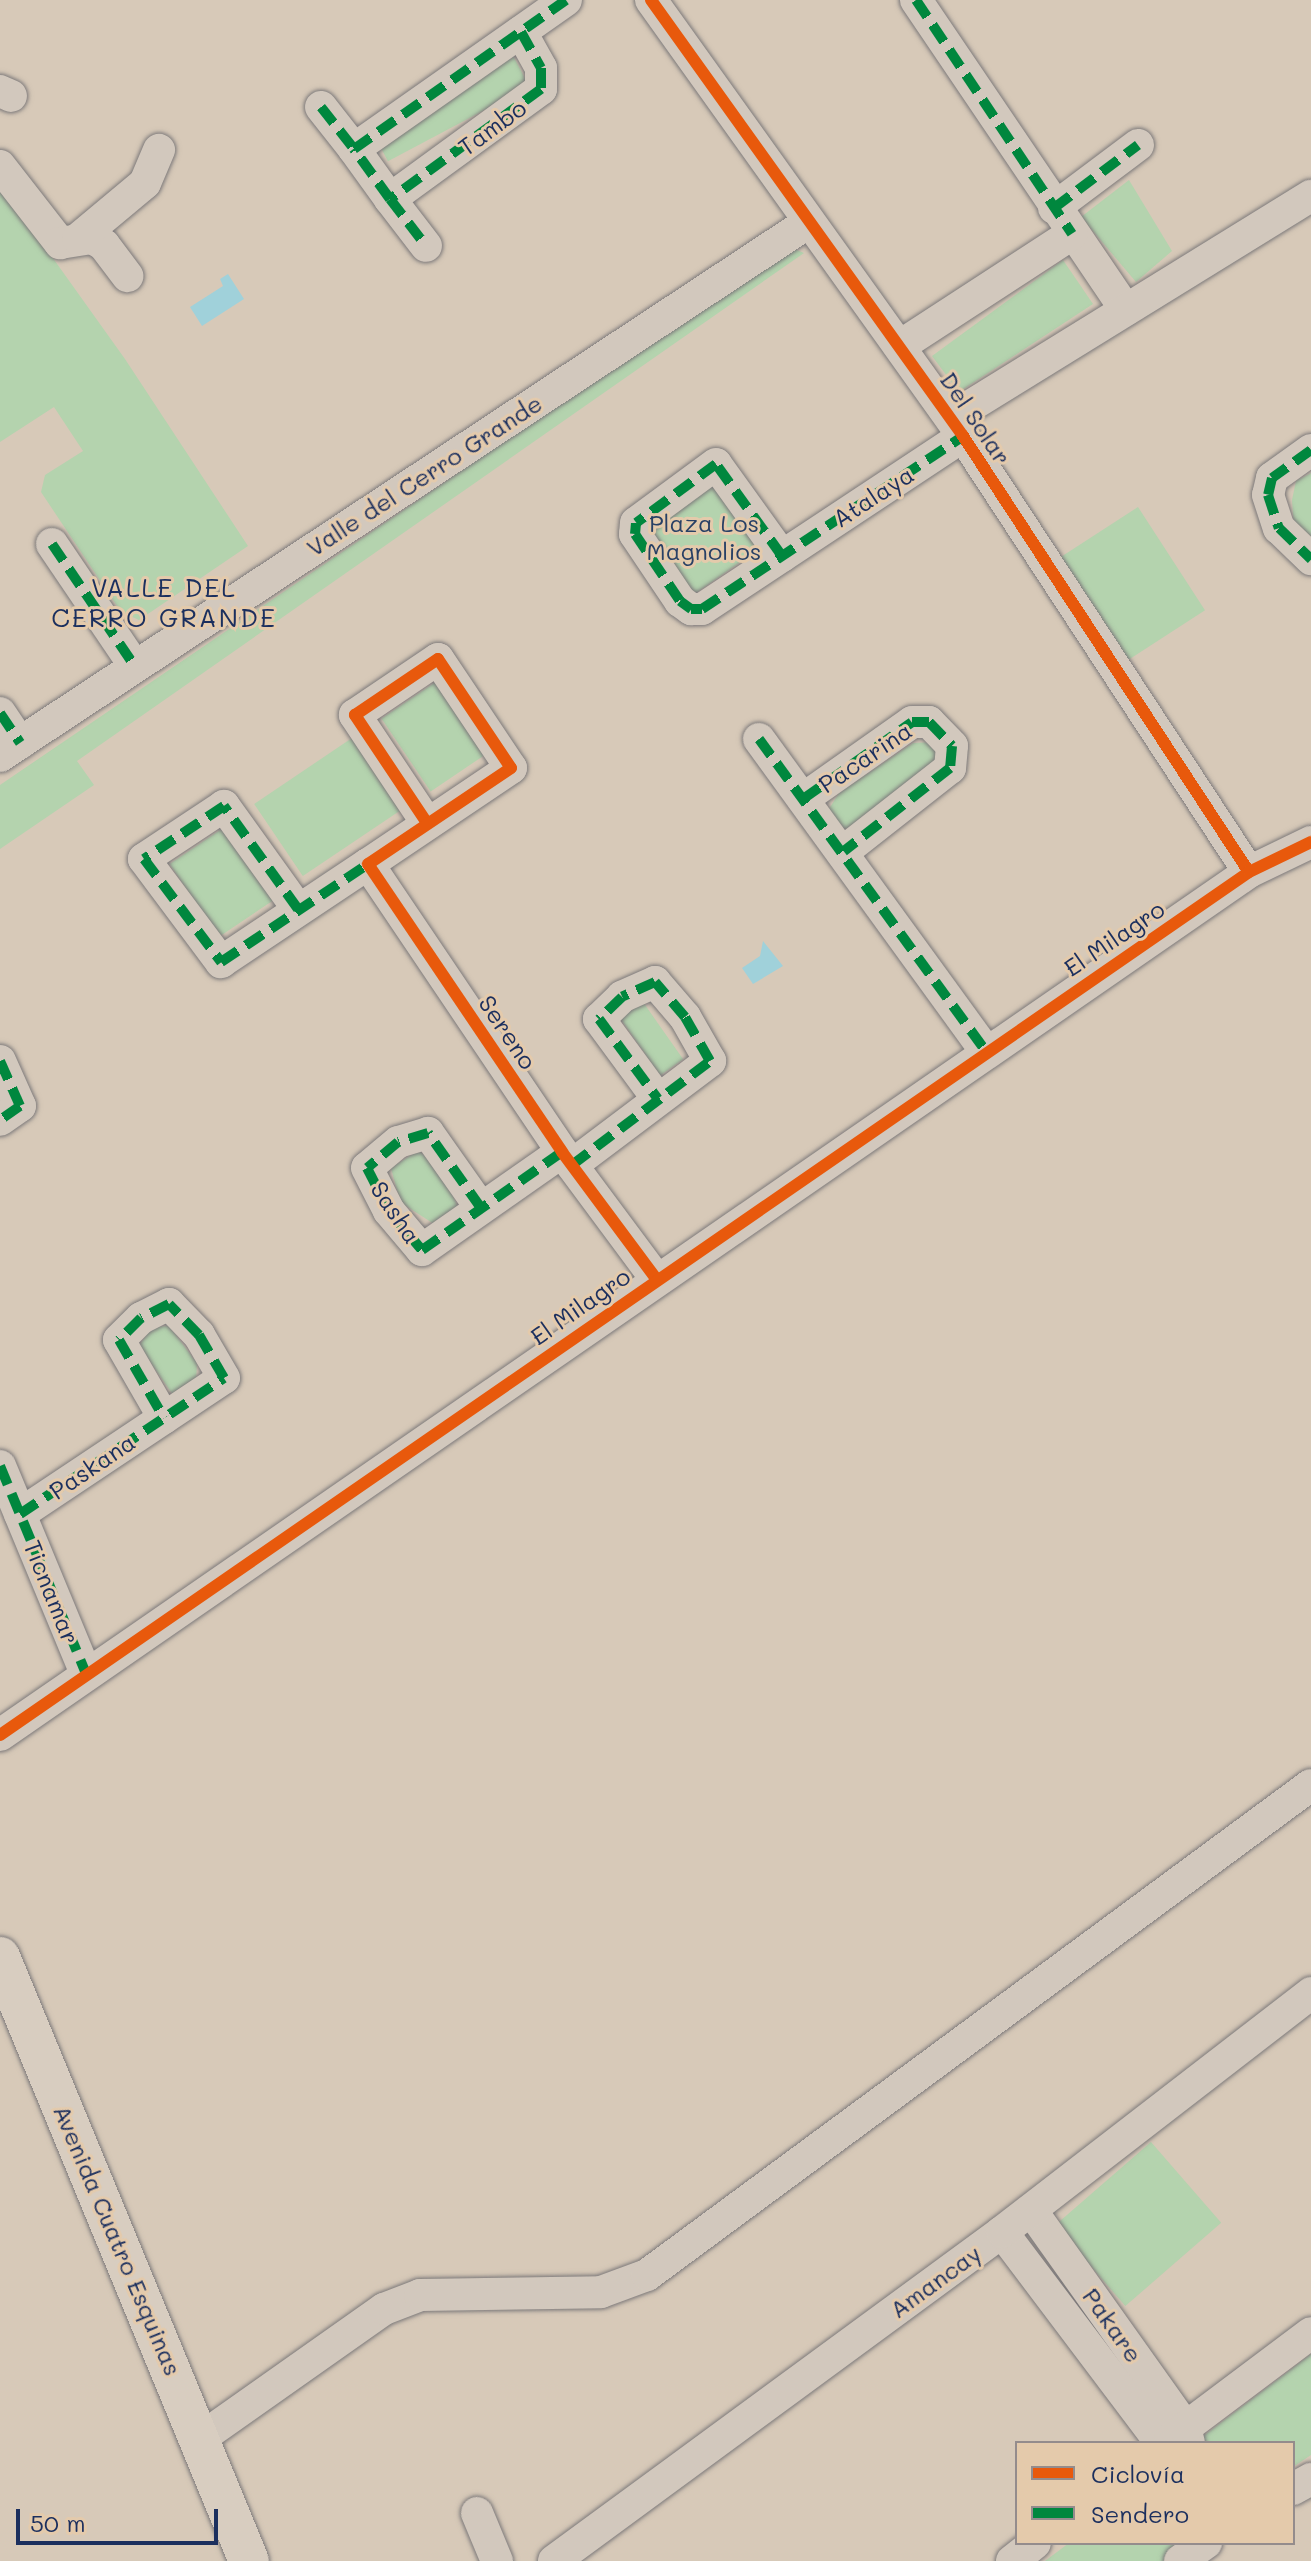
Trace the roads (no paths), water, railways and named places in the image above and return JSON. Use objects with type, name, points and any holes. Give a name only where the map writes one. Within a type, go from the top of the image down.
[{"type":"main road","name":"Avenida Cuatro Esquinas","points":[[0,1957],[201,2438],[249,2561]]},
{"type":"main road","name":"Avenida Cuatro Esquinas","points":[[235,2522],[264,2561]]},
{"type":"street","points":[[354,149],[566,0]]},
{"type":"street","name":"Del Solar","points":[[651,0],[957,427],[1249,872]]},
{"type":"street","points":[[916,0],[1126,310]]},
{"type":"street","name":"Tambo","points":[[390,199],[541,89],[541,68],[521,32]]},
{"type":"street","points":[[321,107],[426,246]]},
{"type":"street","points":[[900,346],[1063,221],[1138,145]]},
{"type":"street","points":[[78,239],[145,183],[159,150]]},
{"type":"street","points":[[0,166],[47,231],[60,243],[78,239],[104,245],[127,276]]},
{"type":"street","name":"Atalaya","points":[[782,556],[713,452],[636,523],[635,534],[680,601],[691,609],[702,609],[782,556],[957,427],[1126,310],[1311,196]]},
{"type":"street","name":"Valle del Cerro Grande","points":[[10,749],[809,222]]},
{"type":"street","points":[[1311,450],[1272,478],[1268,495],[1279,528],[1311,559]]},
{"type":"street","points":[[52,544],[134,665]]},
{"type":"street","points":[[298,909],[224,806],[144,859],[221,962],[511,768],[438,659],[355,715],[427,823]]},
{"type":"street","points":[[0,713],[10,749]]},
{"type":"street","name":"Pacarina","points":[[803,799],[912,722],[929,722],[952,746],[950,768],[844,851]]},
{"type":"street","name":"Pacarina","points":[[759,739],[844,851],[986,1051]]},
{"type":"street","name":"El Milagro","points":[[0,1735],[986,1051],[1249,872],[1311,842]]},
{"type":"street","name":"Sereno","points":[[368,864],[567,1158],[657,1280]]},
{"type":"street","points":[[0,1061],[20,1106],[0,1120]]},
{"type":"street","points":[[481,1208],[567,1158],[658,1099]]},
{"type":"street","name":"Paskana","points":[[20,1514],[164,1418]]},
{"type":"street","name":"Ticnamar","points":[[0,1466],[86,1674]]},
{"type":"street","points":[[201,2438],[384,2309],[420,2295],[601,2292],[647,2275],[1311,1785]]},
{"type":"street","name":"Amancay","points":[[554,2561],[1002,2232],[1311,1993]]},
{"type":"street","name":"Pakare","points":[[1031,2210],[1175,2439]]},
{"type":"street","name":"Pakare","points":[[1002,2232],[1175,2439]]},
{"type":"street","points":[[1175,2439],[1311,2333]]},
{"type":"street","points":[[477,2513],[497,2561]]},
{"type":"street","points":[[1012,2561],[1032,2545]]},
{"type":"street","points":[[1180,2561],[1203,2545]]},
{"type":"water","points":[[228,274],[244,299],[202,326],[190,307],[223,286],[220,279]]},
{"type":"water","points":[[763,941],[783,966],[753,984],[742,968],[760,956]]},
{"type":"district","name":"VALLE DEL CERRO GRANDE","points":[[164,603]]},
{"type":"park label","name":"Plaza Los Magnolios","points":[[704,537]]}]
